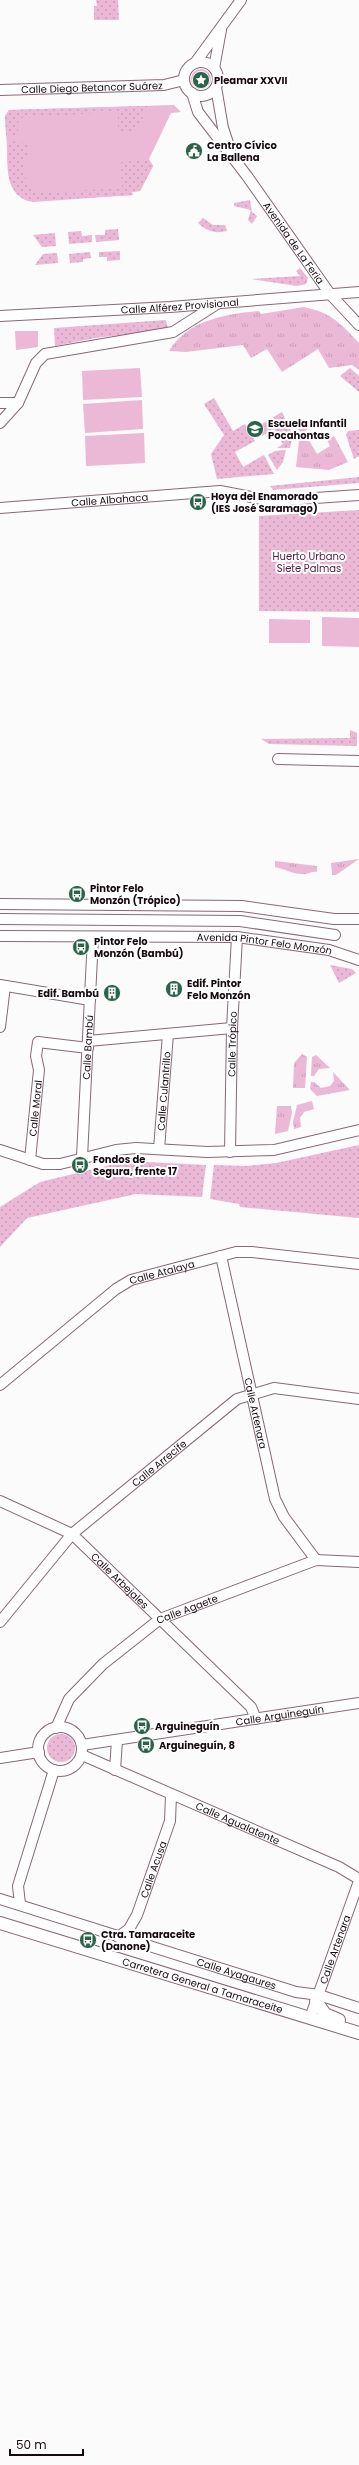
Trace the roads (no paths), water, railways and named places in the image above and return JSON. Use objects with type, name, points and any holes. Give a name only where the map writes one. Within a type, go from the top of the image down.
[{"type":"main road","name":"Carretera General a Tamaraceite","points":[[0,1923],[359,2033]]},
{"type":"main road","points":[[318,1998],[325,2014],[359,2026]]},
{"type":"street","points":[[221,28],[214,68],[218,77],[216,87],[209,94],[203,96],[192,93],[184,80],[187,70],[195,63],[241,0]]},
{"type":"street","points":[[195,63],[205,63],[214,68]]},
{"type":"street","name":"Calle Diego Betancor Suárez","points":[[0,90],[164,85],[184,80]]},
{"type":"street","name":"Avenida de La Feria","points":[[216,87],[223,128],[233,157]]},
{"type":"street","name":"Avenida de La Feria","points":[[192,93],[198,112],[233,157],[330,294],[359,325]]},
{"type":"street","name":"Calle Alférez Provisional","points":[[0,316],[220,303],[359,292]]},
{"type":"street","points":[[0,423],[18,403],[36,363],[45,354],[173,332],[220,303]]},
{"type":"street","points":[[0,403],[18,403]]},
{"type":"street","name":"Calle Albahaca","points":[[0,508],[220,491],[272,502],[359,495]]},
{"type":"street","points":[[278,759],[359,761]]},
{"type":"street","points":[[0,904],[242,906],[334,919],[359,919]]},
{"type":"street","name":"Avenida Pintor Felo Monzón","points":[[0,919],[240,920],[335,935]]},
{"type":"street","name":"Avenida Pintor Felo Monzón","points":[[0,936],[237,937],[329,950],[359,960]]},
{"type":"street","name":"Calle Bambú","points":[[82,1157],[93,937]]},
{"type":"street","name":"Calle Trópico","points":[[230,1152],[232,1028],[237,937]]},
{"type":"street","points":[[0,1026],[2,986],[90,1000]]},
{"type":"street","points":[[88,1044],[232,1028]]},
{"type":"street","name":"Calle Culantrillo","points":[[159,1149],[168,1034]]},
{"type":"street","name":"Calle Moral","points":[[30,1160],[39,1070],[36,1056],[38,1042],[88,1044]]},
{"type":"street","points":[[0,1150],[43,1164],[60,1164],[82,1157],[116,1150],[159,1149],[230,1152],[274,1150],[359,1130]]},
{"type":"street","name":"Calle Atalaya","points":[[0,1385],[116,1289],[131,1280],[221,1256],[252,1252],[359,1264]]},
{"type":"street","name":"Calle Artenara","points":[[221,1256],[275,1499],[284,1517],[316,1560]]},
{"type":"street","name":"Calle Arrecife","points":[[0,1622],[72,1534],[237,1399],[251,1393],[274,1388],[359,1399]]},
{"type":"street","name":"Calle Arbejales","points":[[0,1501],[72,1534],[251,1707],[256,1719]]},
{"type":"street","name":"Calle Agaete","points":[[56,1728],[69,1699],[103,1664],[160,1619],[316,1560],[359,1562]]},
{"type":"street","name":"Calle Arguineguín","points":[[82,1750],[117,1740],[359,1703]]},
{"type":"street","points":[[56,1728],[70,1730],[76,1733],[82,1750],[74,1767],[68,1770],[54,1770],[43,1764],[38,1752],[41,1739],[50,1730],[56,1728]]},
{"type":"street","points":[[115,1770],[117,1740]]},
{"type":"street","name":"Calle Agualatente","points":[[82,1750],[115,1770],[339,1867],[359,1880]]},
{"type":"street","points":[[0,1758],[38,1752]]},
{"type":"street","points":[[20,1904],[18,1886],[54,1770]]},
{"type":"street","name":"Calle Acusa","points":[[118,1937],[129,1929],[137,1915],[170,1821],[171,1795]]},
{"type":"street","name":"Calle Artenara","points":[[310,2018],[359,1880]]},
{"type":"street","name":"Calle Ayagaures","points":[[0,1899],[20,1904],[118,1937],[296,1992],[359,2008]]},
{"type":"place","name":"Pleamar XXVII","points":[[201,80]]},
{"type":"place","name":"Centro Cívico La Ballena","points":[[194,151]]},
{"type":"place","name":"Escuela Infantil Pocahontas","points":[[255,429]]},
{"type":"place","name":"Hoya del Enamorado (IES José Saramago)","points":[[198,502]]},
{"type":"place","name":"Pintor Felo Monzón (Trópico)","points":[[77,894]]},
{"type":"place","name":"Pintor Felo Monzón (Bambú)","points":[[81,947]]},
{"type":"place","name":"Edif. Pintor Felo Monzón","points":[[174,989]]},
{"type":"place","name":"Edif. Bambú","points":[[112,993]]},
{"type":"place","name":"Fondos de Segura, frente 17","points":[[80,1165]]},
{"type":"place","name":"Arguineguín","points":[[142,1726]]},
{"type":"place","name":"Arguineguín, 8","points":[[146,1745]]},
{"type":"place","name":"Ctra. Tamaraceite (Danone)","points":[[88,1940]]},
{"type":"park label","name":"Huerto Urbano Siete Palmas","points":[[309,562]]}]
